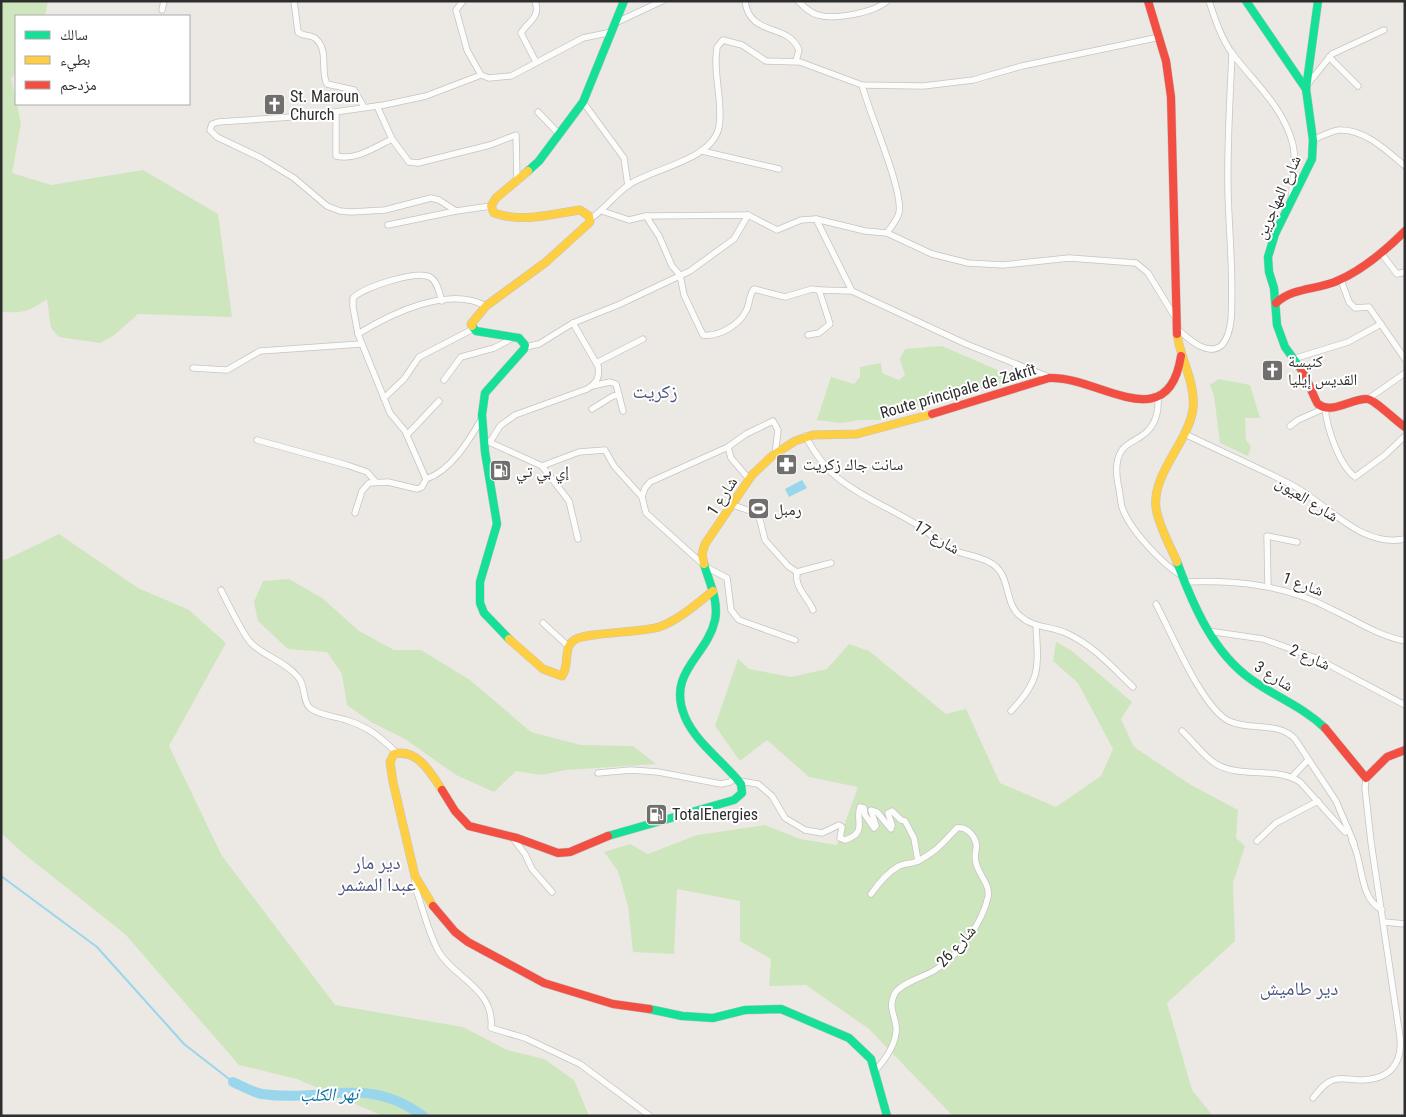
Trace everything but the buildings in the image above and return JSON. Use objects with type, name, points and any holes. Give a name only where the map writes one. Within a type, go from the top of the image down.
[{"type":"street","points":[[162,10],[164,1]]},
{"type":"street","points":[[294,1],[298,32],[315,38],[320,44],[325,61],[325,80],[327,84],[354,90],[364,107]]},
{"type":"street","points":[[463,1],[456,10],[459,30],[467,50],[481,75]]},
{"type":"street","points":[[535,1],[537,14],[521,33],[536,62]]},
{"type":"street","points":[[388,225],[491,206],[496,198],[539,162],[583,102],[624,1]]},
{"type":"street","points":[[615,23],[662,1]]},
{"type":"street","points":[[745,1],[749,16],[755,23],[782,34],[794,42],[799,50],[796,61]]},
{"type":"street","points":[[798,1],[815,14],[826,16],[866,12],[875,9],[886,1]]},
{"type":"street","name":"شارع 3","points":[[1148,1],[1160,37],[1169,78],[1171,97],[1175,316],[1181,356],[1188,372],[1194,401],[1194,411],[1165,474],[1156,501],[1184,579],[1208,631],[1221,650],[1245,675],[1262,688],[1299,707],[1330,732],[1366,778]]},
{"type":"street","points":[[1209,1],[1222,37],[1232,53],[1260,85],[1280,114],[1288,131],[1294,160],[1291,206]]},
{"type":"street","points":[[1246,1],[1307,87],[1329,57],[1384,30]]},
{"type":"street","name":"شارع المهاجرين","points":[[1318,1],[1307,87],[1313,140],[1310,166],[1275,234],[1268,257],[1269,272],[1274,284],[1278,333],[1293,358],[1309,379],[1316,402],[1325,408]]},
{"type":"street","points":[[456,211],[439,200],[431,198],[385,210],[340,211],[327,206],[294,178],[261,158],[217,137],[210,130],[212,124],[336,112],[426,96],[481,75],[496,79],[504,78],[520,72],[583,38],[612,32]]},
{"type":"street","points":[[473,329],[472,319],[486,306],[546,262],[589,225],[590,220],[628,186],[702,151],[714,141],[719,126],[716,67],[717,47],[723,40],[735,42],[766,61],[796,61],[862,85],[952,84],[1160,37]]},
{"type":"street","points":[[1176,328],[1203,348],[1212,349],[1221,345],[1230,331],[1232,271],[1228,142],[1232,53]]},
{"type":"street","points":[[1329,57],[1358,86]]},
{"type":"street","points":[[862,85],[899,201],[898,216],[887,233]]},
{"type":"street","points":[[583,102],[624,158],[628,186]]},
{"type":"street","points":[[377,106],[392,139],[409,162],[418,163],[490,145],[516,135],[517,182]]},
{"type":"street","points":[[336,112],[336,156],[362,154],[392,139]]},
{"type":"street","points":[[538,112],[560,135]]},
{"type":"street","points":[[1313,140],[1338,130],[1357,134],[1376,142],[1405,166]]},
{"type":"street","points":[[702,151],[779,169]]},
{"type":"street","points":[[491,206],[494,213],[498,216],[518,219],[580,210],[585,212],[590,220]]},
{"type":"street","points":[[602,211],[629,220],[646,216],[748,215],[777,230],[801,220],[816,220],[859,230],[887,233],[932,254],[968,263],[1003,265],[1069,258],[1136,263],[1148,273],[1175,316]]},
{"type":"street","points":[[222,590],[227,604],[252,643],[282,663],[303,683],[305,697],[310,708],[376,732],[396,753],[411,755],[426,766],[455,811],[469,826],[512,837],[552,851],[570,852],[616,833],[734,800],[742,793],[737,779],[703,744],[689,723],[680,698],[686,670],[706,642],[715,623],[716,608],[713,591],[678,617],[662,625],[638,631],[580,636],[573,639],[568,646],[568,668],[565,673],[558,676],[552,675],[521,650],[481,608],[480,580],[497,523],[487,441],[482,418],[485,393],[525,347],[532,347],[573,323],[618,305],[680,276],[704,262],[734,239],[748,215]]},
{"type":"street","points":[[646,216],[659,236],[672,266],[680,276],[688,307],[703,335],[710,336],[731,327],[740,319],[746,312],[754,289],[785,297],[812,289],[852,291],[966,344],[1051,378]]},
{"type":"street","points":[[816,220],[852,291]]},
{"type":"street","points":[[1276,303],[1287,294],[1304,292],[1340,280],[1381,253],[1405,231]]},
{"type":"street","points":[[1381,253],[1397,274],[1405,272]]},
{"type":"street","points":[[426,479],[407,435],[390,413],[361,344],[352,307],[353,298],[357,294],[383,283],[412,276],[426,276],[435,282],[442,301]]},
{"type":"street","points":[[1340,280],[1349,302],[1355,308],[1368,306],[1405,359]]},
{"type":"street","points":[[1274,284],[1287,294]]},
{"type":"street","points":[[808,335],[819,333],[830,326],[830,319],[819,290]]},
{"type":"street","points":[[358,334],[413,305],[442,301],[475,300],[486,306]]},
{"type":"street","points":[[573,323],[596,363],[599,374],[592,386]]},
{"type":"street","points":[[1293,358],[1348,342],[1381,324]]},
{"type":"street","points":[[384,398],[404,379],[419,357],[473,329],[515,337],[524,341],[525,347]]},
{"type":"street","points":[[444,380],[461,357],[494,348],[515,337]]},
{"type":"street","points":[[596,363],[643,340]]},
{"type":"street","points":[[193,368],[227,370],[260,352],[361,344]]},
{"type":"street","points":[[1181,356],[1175,379],[1158,397],[1158,412],[1152,425],[1143,435],[1121,451],[1116,463],[1122,507],[1133,528],[1184,579]]},
{"type":"street","points":[[1290,426],[1298,420],[1325,408],[1368,399],[1405,373]]},
{"type":"street","name":"Route principale de Zakrît","points":[[804,436],[856,434],[1051,378],[1086,385],[1138,400],[1158,397]]},
{"type":"street","points":[[487,441],[500,426],[515,415],[592,386],[610,382],[616,384],[623,411]]},
{"type":"street","points":[[592,409],[619,395]]},
{"type":"street","points":[[1368,399],[1377,403],[1388,415],[1405,427]]},
{"type":"street","points":[[407,435],[439,401]]},
{"type":"street","points":[[1325,408],[1330,434],[1347,468],[1355,478],[1385,456],[1405,436]]},
{"type":"street","points":[[356,512],[362,491],[369,483],[375,481],[418,489],[422,487],[426,479],[455,458],[467,446],[482,418]]},
{"type":"street","points":[[642,496],[650,482],[728,447],[746,434],[773,421],[778,430],[775,455]]},
{"type":"street","name":"شارع العيون","points":[[1185,434],[1292,485],[1354,528],[1370,536],[1394,542],[1405,539]]},
{"type":"street","name":"شارع 1","points":[[713,591],[702,557],[704,546],[749,479],[775,455],[804,436]]},
{"type":"street","name":"شارع 17","points":[[804,436],[824,464],[839,478],[921,527],[952,550],[990,562],[998,568],[1005,578],[1013,607],[1018,616],[1036,625],[1065,632],[1079,640],[1096,651],[1134,687]]},
{"type":"street","points":[[257,440],[347,465],[367,472],[375,481]]},
{"type":"street","points":[[487,441],[542,466],[569,501],[578,539]]},
{"type":"street","points":[[728,447],[731,458],[749,479]]},
{"type":"street","points":[[542,466],[579,452],[605,450],[614,466],[642,496],[646,513],[706,567],[727,578],[732,610],[739,620],[795,640]]},
{"type":"street","points":[[733,504],[756,513],[760,520],[765,540],[788,566],[797,572],[831,563]]},
{"type":"street","points":[[1268,586],[1266,541],[1268,536],[1297,542]]},
{"type":"street","points":[[797,572],[796,577],[801,593],[809,601],[813,610]]},
{"type":"street","name":"شارع 1","points":[[1184,579],[1268,586],[1305,597],[1378,633],[1405,641]]},
{"type":"street","points":[[1156,604],[1189,670],[1220,714],[1228,721],[1237,724],[1273,728],[1291,735],[1336,801],[1354,843],[1368,897],[1382,910]]},
{"type":"street","points":[[543,623],[568,646]]},
{"type":"street","points":[[1011,711],[1023,698],[1037,675],[1036,625]]},
{"type":"street","name":"شارع 2","points":[[1208,631],[1263,639],[1309,655],[1405,704]]},
{"type":"street","points":[[1182,731],[1216,764],[1239,771],[1292,777],[1300,782],[1354,843]]},
{"type":"street","points":[[1313,1098],[1322,1088],[1334,1080],[1360,1080],[1382,1076],[1393,1068],[1399,1059],[1400,1037],[1368,825],[1365,788],[1366,778],[1379,762],[1390,753],[1405,750]]},
{"type":"street","points":[[396,753],[391,758],[390,768],[416,887],[436,946],[443,957],[467,979],[484,1001],[491,1012],[491,1028],[525,1038],[580,1064],[650,1116]]},
{"type":"street","points":[[1292,777],[1308,760]]},
{"type":"street","points":[[598,773],[645,770],[721,784],[737,779],[758,784],[772,796],[784,818],[805,830],[822,833],[839,826],[842,827],[839,837],[845,840],[856,834],[859,829],[860,807],[864,808],[865,815],[874,828],[876,826],[872,810],[877,812],[891,829],[892,825],[888,813],[892,811],[901,820],[906,821],[918,861]]},
{"type":"street","points":[[1257,841],[1276,823],[1318,801]]},
{"type":"street","name":"شارع 26","points":[[871,894],[880,882],[899,866],[918,861],[945,844],[957,828],[962,828],[975,839],[977,844],[974,863],[988,890],[988,895],[974,930],[944,962],[895,993],[890,1008],[896,1025],[895,1036],[892,1046],[874,1072]]},
{"type":"street","points":[[512,837],[525,854],[532,869],[552,892]]},
{"type":"street","points":[[415,876],[434,908],[455,932],[478,948],[544,983],[613,1004],[659,1010],[682,1016],[713,1018],[745,1010],[781,1009],[830,1029],[857,1044],[870,1059],[887,1116]]},
{"type":"street","points":[[1384,922],[1405,924]]},
{"type":"green space","points":[[1,1],[48,1],[45,15],[15,15],[15,74],[11,78],[15,105],[17,105],[21,123],[12,173],[51,185],[143,170],[218,214],[232,317],[138,314],[113,336],[100,343],[59,337],[51,328],[47,299],[26,311],[1,312]]},
{"type":"green space","points":[[942,346],[1014,377],[1016,381],[944,397],[885,420],[860,420],[840,423],[817,420],[831,377],[854,384],[860,377],[860,367],[881,363],[882,373],[899,380],[905,375],[900,359],[905,349]]},
{"type":"green space","points":[[1219,379],[1250,385],[1260,418],[1245,418],[1246,440],[1251,447],[1248,456],[1220,443],[1214,396],[1210,385]]},
{"type":"green space","points":[[59,534],[138,588],[189,610],[226,643],[169,746],[222,856],[335,1005],[463,1027],[507,1050],[544,1059],[574,1080],[589,1116],[383,1116],[297,1079],[239,1065],[125,934],[23,853],[1,833],[1,559],[5,560]]},
{"type":"green space","points":[[289,579],[322,598],[359,631],[394,650],[421,650],[470,680],[531,732],[581,745],[633,746],[656,764],[566,770],[541,775],[516,771],[494,792],[456,775],[405,739],[371,722],[347,705],[342,674],[327,652],[288,649],[258,621],[254,602],[263,581]]},
{"type":"green space","points":[[1056,642],[1072,651],[1132,702],[1121,719],[1134,747],[1191,785],[1238,810],[1236,838],[1245,846],[1233,883],[1235,941],[1167,1003],[1192,1090],[1213,1116],[953,1116],[869,1029],[806,985],[769,986],[771,959],[740,941],[740,901],[677,889],[674,954],[633,952],[628,906],[618,871],[604,852],[630,844],[648,854],[697,835],[765,825],[800,839],[837,845],[858,787],[809,777],[767,740],[740,761],[715,726],[738,659],[749,669],[791,677],[827,669],[849,644],[869,651],[946,714],[966,709],[1000,783],[1056,807],[1101,776],[1113,749],[1078,683],[1053,661]]},
{"type":"water","points":[[802,480],[807,488],[789,497],[785,489]]},
{"type":"waterway","points":[[1,876],[97,947],[184,1044],[233,1082]]},
{"type":"waterway","name":"نهر الكلب","points":[[233,1082],[262,1094],[284,1096],[363,1093],[383,1096],[402,1103],[423,1116]]},
{"type":"traffic: fast","points":[[528,171],[539,161],[583,102],[624,1]]},
{"type":"traffic: fast","points":[[1246,1],[1306,89]]},
{"type":"traffic: fast","points":[[1301,369],[1285,347],[1277,325],[1274,288],[1269,272],[1268,257],[1275,234],[1312,159],[1313,140],[1306,89],[1318,1]]},
{"type":"traffic: fast","points":[[472,326],[476,331],[519,338],[525,345],[524,349],[485,393],[482,415],[485,452],[497,524],[480,582],[480,603],[484,613],[509,639]]},
{"type":"traffic: fast","points":[[1177,562],[1197,611],[1215,642],[1226,656],[1252,680],[1299,708],[1325,728]]},
{"type":"traffic: fast","points":[[608,836],[734,800],[742,793],[741,784],[703,744],[690,726],[685,717],[681,701],[681,688],[684,676],[711,633],[715,620],[715,599],[704,564]]},
{"type":"traffic: fast","points":[[649,1009],[682,1016],[713,1018],[745,1010],[781,1009],[849,1038],[871,1059],[887,1116]]},
{"type":"traffic: slow","points":[[472,326],[471,324],[486,306],[546,262],[590,222],[589,216],[580,210],[526,218],[494,213],[491,206],[496,198],[528,171]]},
{"type":"traffic: slow","points":[[1177,334],[1190,380],[1193,409],[1185,434],[1165,470],[1156,495],[1157,515],[1177,562]]},
{"type":"traffic: slow","points":[[704,564],[702,554],[705,544],[752,475],[772,456],[795,441],[813,435],[857,434],[932,414]]},
{"type":"traffic: slow","points":[[509,639],[543,669],[562,676],[566,667],[568,648],[578,638],[659,627],[680,616],[713,591]]},
{"type":"traffic: slow","points":[[433,906],[415,876],[393,782],[390,762],[394,754],[402,753],[416,758],[428,770],[442,790]]},
{"type":"traffic: jam","points":[[1148,1],[1166,61],[1171,97],[1177,334]]},
{"type":"traffic: jam","points":[[1276,303],[1297,291],[1329,284],[1347,277],[1390,246],[1405,231]]},
{"type":"traffic: jam","points":[[932,414],[1049,378],[1068,380],[1128,397],[1146,399],[1162,394],[1174,381],[1181,356]]},
{"type":"traffic: jam","points":[[1301,369],[1318,404],[1329,408],[1367,399],[1375,403],[1405,427]]},
{"type":"traffic: jam","points":[[1325,728],[1366,778],[1387,757],[1405,750]]},
{"type":"traffic: jam","points":[[442,790],[455,811],[469,826],[517,838],[558,853],[570,852],[608,836]]},
{"type":"traffic: jam","points":[[433,906],[455,932],[468,942],[544,983],[613,1004],[649,1009]]},
{"type":"place","name":"St. Maroun Church","points":[[274,105]]},
{"type":"place","name":"كنيسة القديس إيليا","points":[[1272,370]]},
{"type":"place","name":"سانت جاك زكريت","points":[[787,464]]},
{"type":"place","name":"إي بي تي","points":[[500,471]]},
{"type":"place","name":"رمبل","points":[[758,509]]},
{"type":"place","name":"TotalEnergies","points":[[656,814]]},
{"type":"district","name":"زكريت","points":[[655,391]]},
{"type":"district","name":"دير مار عبدا المشمر","points":[[377,873]]},
{"type":"district","name":"دير طاميش","points":[[1299,988]]}]
